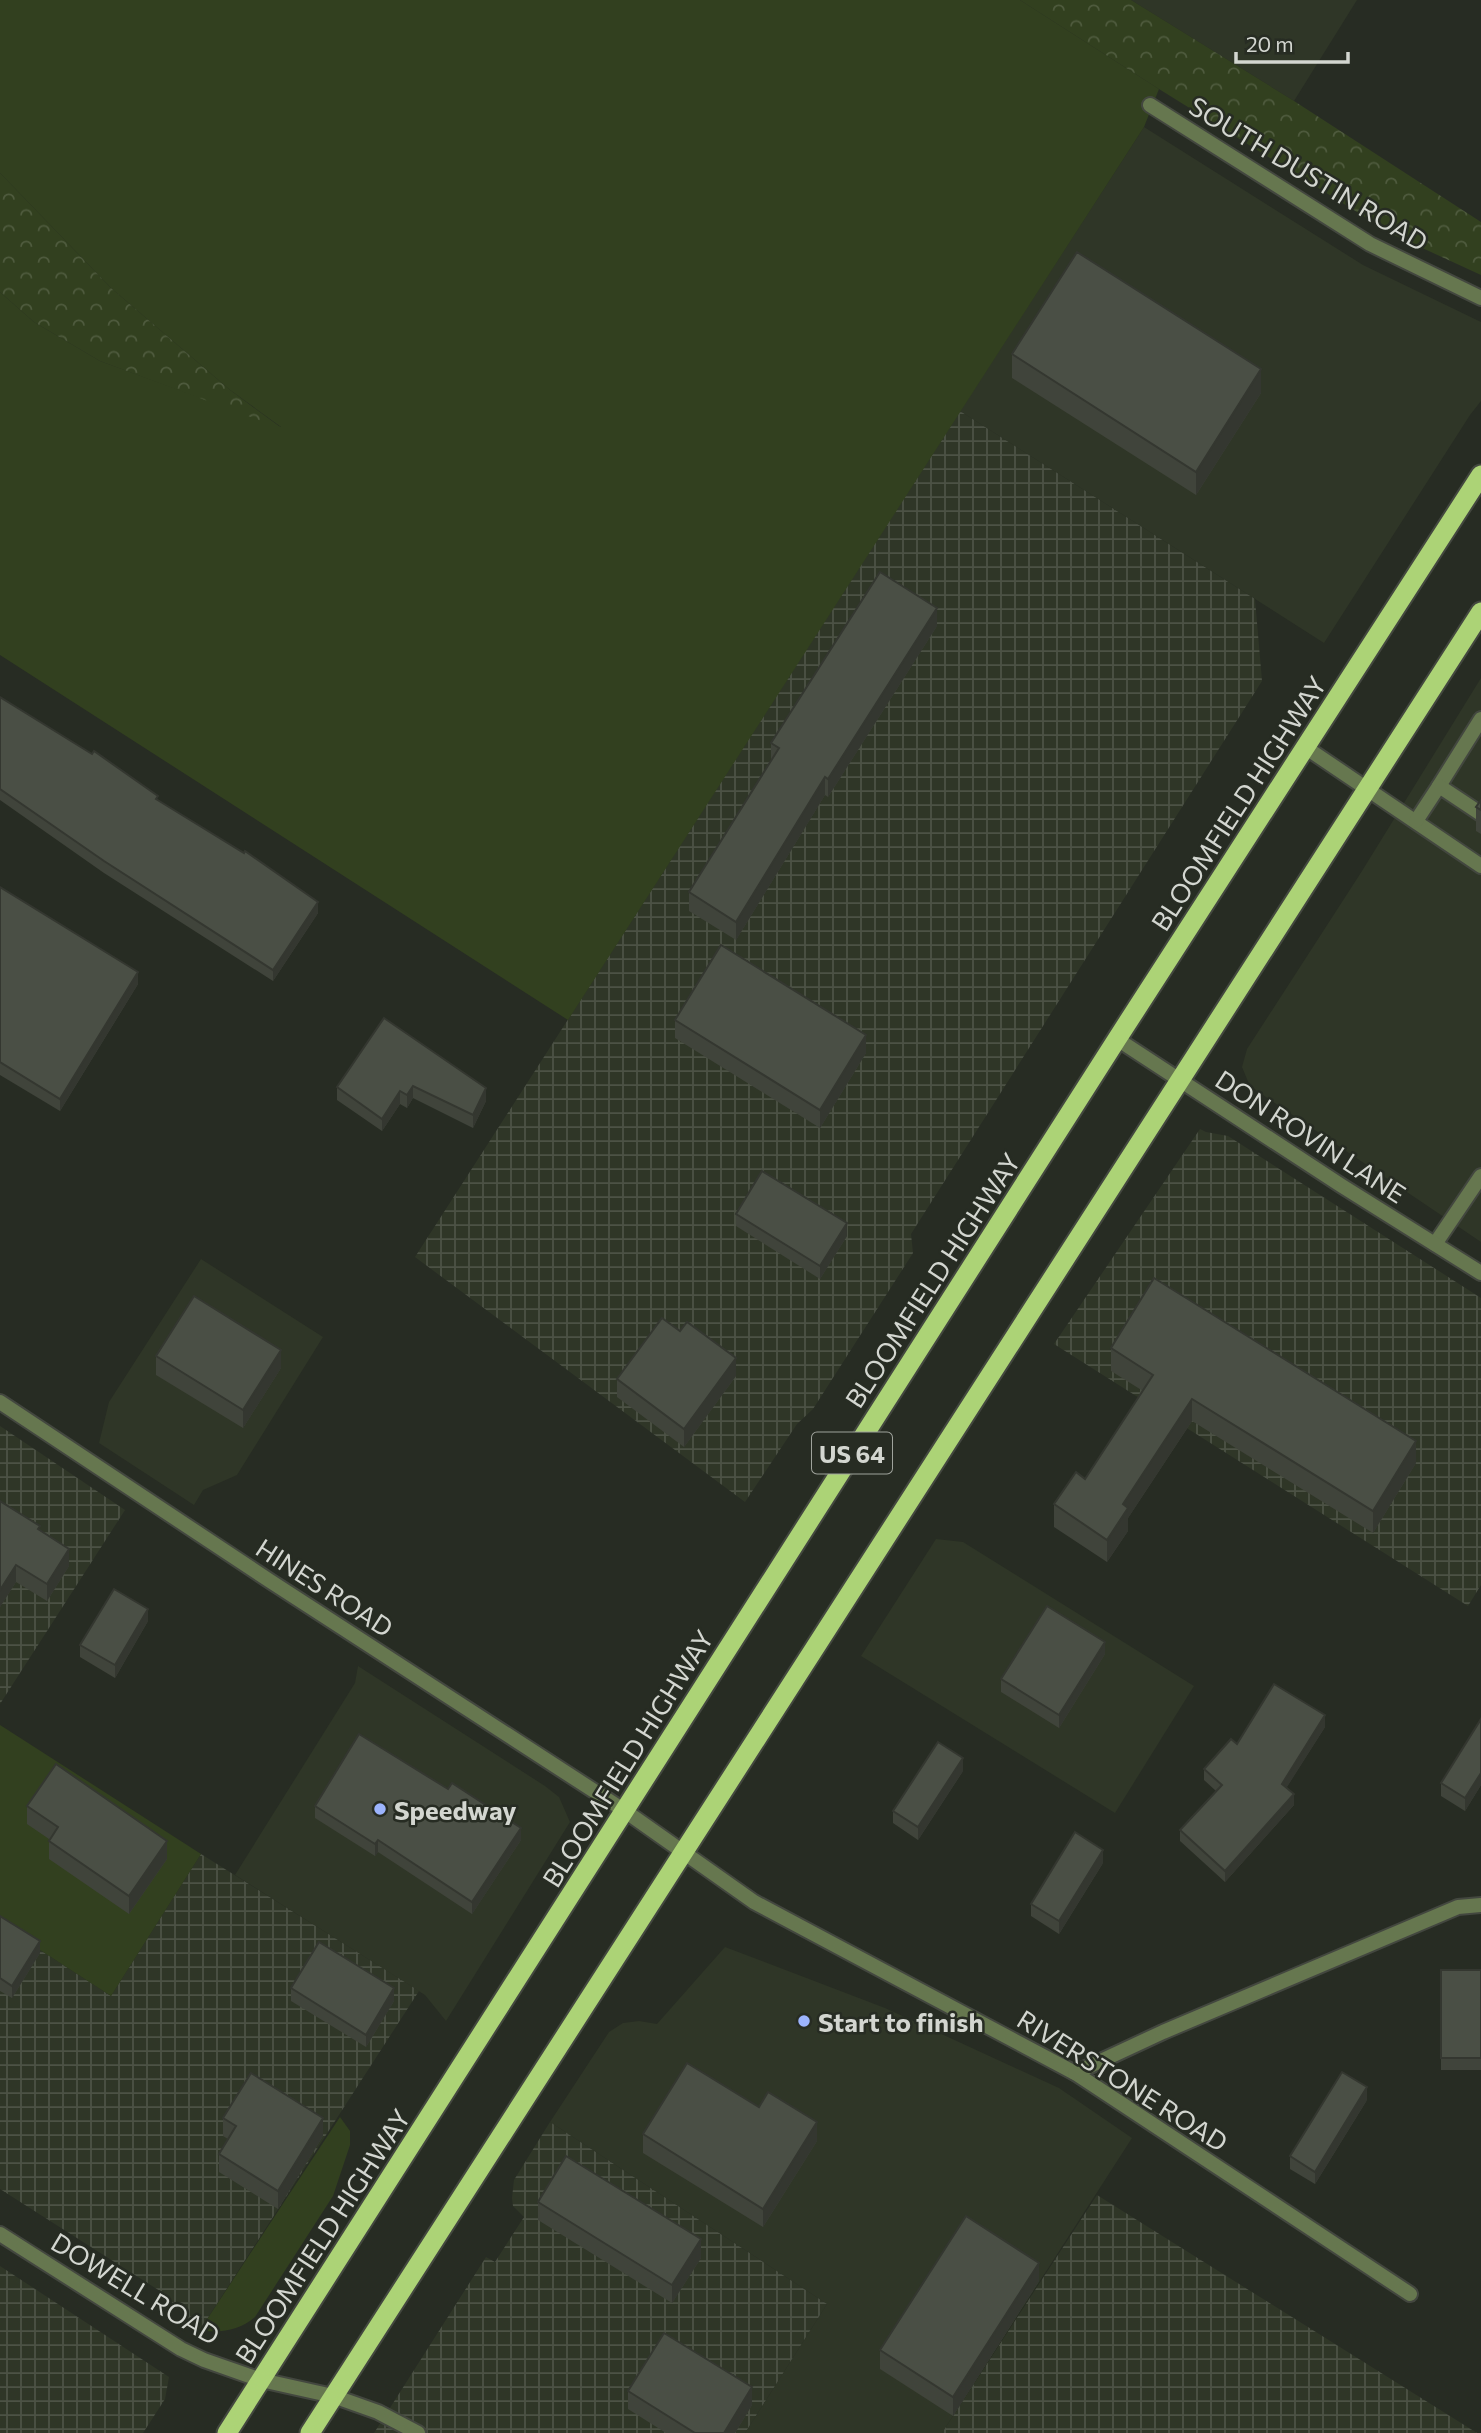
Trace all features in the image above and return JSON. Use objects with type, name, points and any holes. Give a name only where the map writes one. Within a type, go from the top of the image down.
[{"type":"highway","name":"BLOOMFIELD HIGHWAY","points":[[227,2433],[1117,1039],[1481,475]]},
{"type":"highway","name":"US 64","points":[[310,2433],[1481,612]]},
{"type":"street","name":"SOUTH DUSTIN ROAD","points":[[1150,106],[1370,244],[1481,298]]},
{"type":"street","points":[[1416,821],[1481,719]]},
{"type":"street","points":[[1305,747],[1481,866]]},
{"type":"street","points":[[1439,786],[1481,814]]},
{"type":"street","name":"DON ROVIN LANE","points":[[1117,1039],[1178,1081],[1481,1273]]},
{"type":"street","points":[[1435,1244],[1481,1176]]},
{"type":"street","name":"HINES ROAD","points":[[0,1402],[625,1811]]},
{"type":"street","name":"RIVERSTONE ROAD","points":[[625,1811],[754,1902],[1075,2073],[1410,2294]]},
{"type":"street","points":[[1075,2073],[1163,2032],[1458,1908],[1481,1905]]},
{"type":"street","name":"DOWELL ROAD","points":[[0,2234],[181,2349],[261,2380],[333,2396]]},
{"type":"street","points":[[333,2396],[378,2412],[418,2433]]},
{"type":"shaded area","points":[[1131,0],[1357,0],[1294,101]]},
{"type":"shaded area","points":[[1144,127],[1363,265],[1481,322],[1481,401],[1324,643],[960,411]]},
{"type":"shaded area","points":[[960,411],[1255,599],[1262,681],[911,1234],[913,1253],[813,1409],[797,1424],[745,1502],[415,1257]]},
{"type":"shaded area","points":[[1481,678],[1481,1242],[1257,1091],[1249,1084],[1242,1067],[1247,1049],[1362,871]]},
{"type":"shaded area","points":[[1200,1129],[1228,1136],[1481,1298],[1481,1585],[1468,1606],[1054,1344]]},
{"type":"shaded area","points":[[201,1259],[323,1337],[237,1475],[203,1490],[194,1505],[99,1443],[109,1402]]},
{"type":"shaded area","points":[[0,1426],[125,1510],[0,1704]]},
{"type":"shaded area","points":[[936,1539],[963,1542],[1194,1686],[1115,1813],[861,1656]]},
{"type":"shaded area","points":[[358,1666],[545,1786],[559,1797],[570,1822],[446,2021],[425,1995],[235,1875],[355,1683]]},
{"type":"shaded area","points":[[201,1854],[419,1991],[200,2330],[160,2291],[0,2189],[0,1924],[111,1996]]},
{"type":"shaded area","points":[[725,1947],[885,2008],[1059,2088],[1132,2138],[942,2433],[745,2433],[827,2304],[550,2122],[609,2032],[623,2023],[639,2021],[657,2024]]},
{"type":"shaded area","points":[[550,2122],[827,2304],[745,2433],[374,2433],[486,2257],[495,2262],[524,2217],[513,2206],[514,2180]]},
{"type":"shaded area","points":[[1097,2195],[1477,2433],[942,2433]]},
{"type":"shaded area","points":[[0,2266],[169,2377],[165,2399],[143,2433],[0,2433]]},
{"type":"green space","points":[[0,0],[1020,0],[1159,89],[1144,127],[568,1020],[0,655],[0,292],[34,322],[100,361],[281,427],[230,390],[111,288],[0,173]]},
{"type":"green space","points":[[1020,0],[1131,0],[1481,222],[1481,275],[1394,235]]},
{"type":"green space","points":[[0,173],[111,288],[230,390],[283,429],[100,361],[34,322],[0,292]]},
{"type":"green space","points":[[0,1725],[201,1854],[111,1996],[0,1924]]},
{"type":"green space","points":[[340,2117],[350,2131],[350,2145],[333,2196],[255,2317],[229,2330],[200,2330]]},
{"type":"building","points":[[1077,252],[1261,369],[1196,472],[1012,354]]},
{"type":"building","points":[[880,572],[937,608],[828,779],[825,777],[736,922],[689,892],[779,748],[771,743]]},
{"type":"building","points":[[0,697],[92,754],[94,751],[158,796],[156,799],[244,853],[245,851],[318,902],[273,970],[104,861],[0,789]]},
{"type":"building","points":[[0,887],[138,972],[60,1099],[0,1062]]},
{"type":"building","points":[[721,945],[866,1035],[820,1110],[675,1020]]},
{"type":"building","points":[[384,1018],[486,1088],[473,1115],[413,1086],[407,1095],[400,1091],[382,1119],[337,1087]]},
{"type":"building","points":[[762,1171],[847,1223],[820,1266],[736,1214]]},
{"type":"building","points":[[1154,1278],[1416,1441],[1373,1511],[1192,1399],[1123,1504],[1128,1508],[1107,1540],[1054,1504],[1076,1472],[1085,1479],[1153,1375],[1111,1348]]},
{"type":"building","points":[[194,1296],[281,1350],[243,1410],[156,1356]]},
{"type":"building","points":[[662,1318],[680,1331],[687,1322],[736,1358],[684,1429],[617,1379]]},
{"type":"building","points":[[0,1501],[40,1526],[38,1529],[69,1549],[47,1584],[16,1565],[0,1590]]},
{"type":"building","points":[[114,1589],[148,1609],[115,1665],[80,1645]]},
{"type":"building","points":[[1047,1606],[1105,1642],[1059,1715],[1001,1679]]},
{"type":"building","points":[[1274,1684],[1325,1715],[1282,1784],[1294,1794],[1225,1871],[1180,1830],[1222,1785],[1204,1769],[1231,1739],[1237,1744]]},
{"type":"building","points":[[1481,1719],[1481,1773],[1465,1798],[1441,1783]]},
{"type":"building","points":[[359,1734],[448,1789],[452,1783],[521,1828],[472,1902],[378,1840],[375,1844],[315,1806]]},
{"type":"building","points":[[938,1742],[963,1758],[918,1827],[893,1811]]},
{"type":"building","points":[[56,1764],[167,1841],[129,1896],[49,1841],[58,1827],[27,1806]]},
{"type":"building","points":[[1075,1832],[1103,1850],[1059,1921],[1031,1904]]},
{"type":"building","points":[[0,1916],[40,1941],[12,1986],[0,1978]]},
{"type":"building","points":[[319,1942],[394,1988],[366,2035],[291,1988]]},
{"type":"building","points":[[1441,1970],[1481,1970],[1481,2058],[1441,2058]]},
{"type":"building","points":[[687,2063],[759,2107],[768,2092],[817,2122],[763,2209],[643,2134]]},
{"type":"building","points":[[1342,2072],[1367,2087],[1315,2172],[1290,2156]]},
{"type":"building","points":[[251,2073],[323,2118],[278,2191],[219,2154],[236,2126],[223,2118]]},
{"type":"building","points":[[566,2156],[701,2239],[672,2285],[538,2202]]},
{"type":"building","points":[[966,2216],[1039,2263],[953,2397],[880,2350]]},
{"type":"building","points":[[664,2333],[752,2387],[724,2433],[695,2433],[628,2391]]},
{"type":"place","name":"Speedway","points":[[380,1809]]},
{"type":"place","name":"Start to finish","points":[[804,2021]]}]
